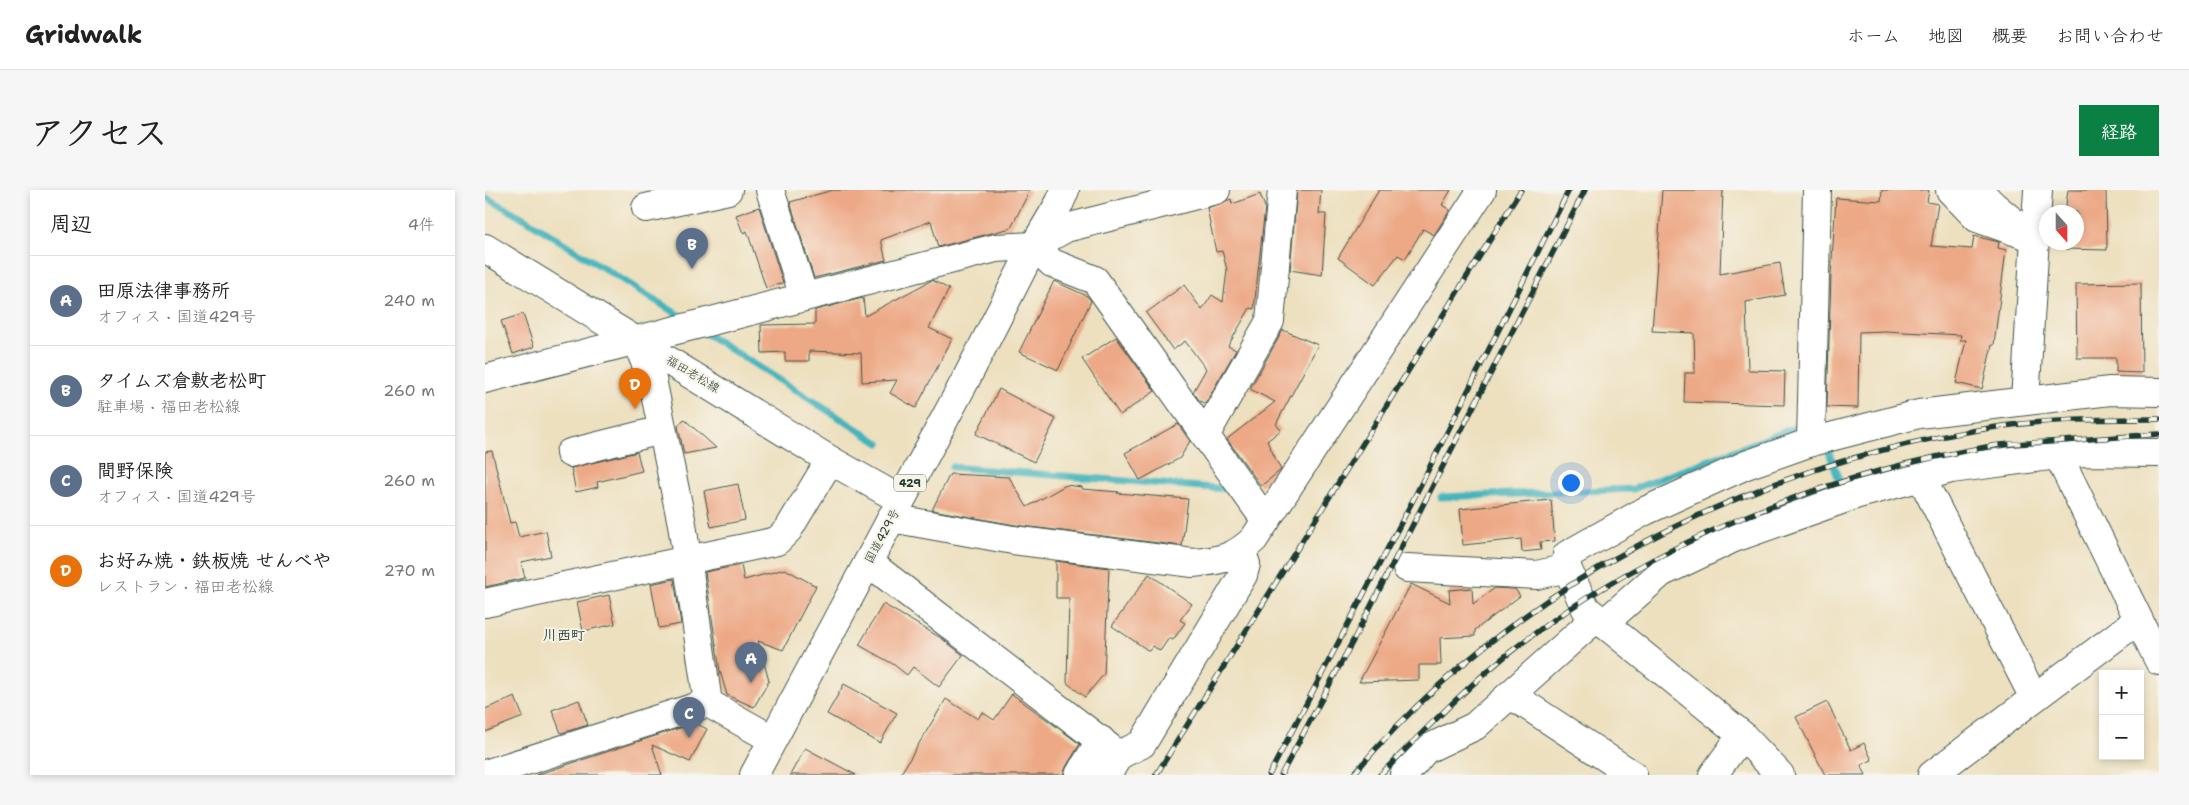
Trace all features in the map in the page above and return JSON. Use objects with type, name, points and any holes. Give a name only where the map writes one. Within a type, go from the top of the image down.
[{"type":"main road","points":[[646,208],[728,190]]},
{"type":"main road","points":[[770,190],[804,297]]},
{"type":"main road","name":"国道429号","points":[[754,775],[965,381],[1034,246],[1060,202],[1064,190]]},
{"type":"main road","points":[[485,379],[995,248],[1034,246],[1067,228],[1216,190]]},
{"type":"main road","points":[[1206,434],[1270,321],[1282,190]]},
{"type":"main road","points":[[1079,775],[1109,757],[1142,744],[1243,575],[1246,564],[1241,551],[1254,539],[1482,190]]},
{"type":"main road","points":[[1811,442],[1817,190]]},
{"type":"main road","points":[[1950,190],[1977,218],[2034,238]]},
{"type":"main road","points":[[1978,190],[1993,205],[2034,238]]},
{"type":"main road","points":[[2025,401],[2038,190]]},
{"type":"main road","points":[[1034,246],[1052,263],[1095,280],[1266,521]]},
{"type":"main road","name":"福田老松線","points":[[485,248],[830,460],[896,509],[1013,540],[1193,563],[1217,561],[1241,551]]},
{"type":"main road","points":[[636,340],[652,379],[682,524],[708,703]]},
{"type":"main road","points":[[1780,775],[1742,735],[1586,609],[1567,568],[1567,555],[1645,511],[1746,465],[1811,442],[1919,414],[2110,391],[2159,392]]},
{"type":"main road","points":[[570,453],[662,430]]},
{"type":"main road","points":[[1404,775],[1425,750],[1475,726],[1511,695],[1557,644],[1600,621],[1661,573],[1734,538],[1848,497],[1951,469],[2081,452],[2159,453]]},
{"type":"main road","points":[[2058,455],[2159,661]]},
{"type":"main road","points":[[485,603],[777,541],[788,530],[830,460]]},
{"type":"main road","points":[[1921,477],[2034,698]]},
{"type":"main road","points":[[868,562],[1109,757]]},
{"type":"main road","points":[[1407,568],[1537,575],[1567,568]]},
{"type":"main road","points":[[1932,775],[2138,620]]},
{"type":"main road","points":[[1511,695],[1633,775]]},
{"type":"main road","points":[[485,774],[708,703],[772,739]]},
{"type":"main road","points":[[1713,775],[1742,735]]},
{"type":"building","points":[[833,190],[1030,190],[1011,228],[938,247],[931,221],[881,240],[886,260],[814,278],[790,202]]},
{"type":"building","points":[[1297,190],[1321,190],[1319,214],[1326,214],[1322,275],[1290,270]]},
{"type":"building","points":[[1379,190],[1451,190],[1442,205],[1450,210],[1434,235],[1423,229],[1405,259],[1398,255],[1375,285],[1338,258]]},
{"type":"building","points":[[1662,190],[1723,190],[1720,274],[1780,263],[1785,295],[1746,302],[1748,370],[1785,371],[1784,405],[1684,402],[1685,373],[1695,373],[1694,333],[1652,331]]},
{"type":"building","points":[[1882,190],[1929,190],[1927,202],[1938,204],[1931,246],[1972,249],[1974,236],[1999,242],[1998,248],[2006,250],[1994,345],[1992,345],[1982,389],[1956,383],[1966,340],[1960,340],[1961,335],[1885,331],[1859,332],[1858,408],[1827,407],[1831,275],[1836,198],[1881,201]]},
{"type":"building","points":[[2068,190],[2106,190],[2107,250],[2084,249],[2084,205],[2066,205]]},
{"type":"building","points":[[1260,194],[1265,207],[1254,309],[1250,308],[1228,346],[1236,350],[1205,404],[1193,392],[1206,369],[1185,341],[1173,350],[1146,313],[1184,285],[1202,310],[1212,295],[1223,302],[1227,270],[1222,251],[1216,252],[1207,208],[1231,199],[1232,204]]},
{"type":"building","points":[[759,207],[783,283],[766,288],[747,231],[743,233],[736,215]]},
{"type":"building","points":[[932,280],[949,289],[929,328],[952,339],[916,408],[890,393],[897,380],[862,382],[861,353],[809,351],[809,361],[785,361],[785,352],[762,353],[761,325],[815,324],[815,310],[863,298],[865,316]]},
{"type":"building","points":[[1054,281],[1087,296],[1091,301],[1058,370],[1019,352]]},
{"type":"building","points":[[2141,283],[2142,373],[2116,372],[2116,358],[2077,358],[2076,284]]},
{"type":"building","points":[[523,314],[534,347],[513,354],[501,321]]},
{"type":"building","points":[[1283,330],[1318,345],[1276,424],[1281,430],[1267,441],[1281,470],[1261,486],[1227,439],[1275,402],[1250,389]]},
{"type":"building","points":[[1116,337],[1155,391],[1120,415],[1082,359]]},
{"type":"building","points":[[999,389],[1056,419],[1034,462],[976,434]]},
{"type":"building","points":[[684,419],[716,448],[684,454],[678,426]]},
{"type":"building","points":[[1178,424],[1190,441],[1180,458],[1140,480],[1125,453]]},
{"type":"building","points":[[492,451],[510,523],[515,522],[519,537],[546,531],[551,556],[521,562],[525,578],[485,587],[485,452]]},
{"type":"building","points":[[637,452],[642,471],[597,482],[598,487],[576,492],[571,468]]},
{"type":"building","points":[[950,474],[1009,477],[1027,507],[1066,485],[1082,487],[1082,489],[1188,499],[1182,546],[1015,525],[932,510]]},
{"type":"building","points":[[738,484],[745,520],[711,527],[704,491]]},
{"type":"building","points":[[1551,500],[1555,541],[1540,542],[1541,550],[1522,552],[1521,539],[1463,545],[1460,509]]},
{"type":"building","points":[[1056,561],[1109,568],[1104,674],[1085,697],[1067,683],[1069,598],[1056,598]]},
{"type":"building","points":[[741,565],[744,580],[785,569],[816,586],[783,650],[758,641],[769,681],[754,707],[727,695],[720,671],[705,572]]},
{"type":"building","points":[[1149,574],[1192,604],[1180,620],[1185,623],[1173,640],[1169,638],[1160,651],[1153,646],[1149,651],[1112,626]]},
{"type":"building","points":[[674,579],[681,624],[659,628],[651,584]]},
{"type":"building","points":[[1411,584],[1450,603],[1449,590],[1472,588],[1473,604],[1495,588],[1515,589],[1520,596],[1475,630],[1475,636],[1440,638],[1441,665],[1419,665],[1419,680],[1359,682]]},
{"type":"building","points":[[609,595],[615,624],[583,631],[577,602]]},
{"type":"building","points":[[883,604],[941,638],[963,655],[939,687],[913,667],[907,675],[893,664],[859,645]]},
{"type":"building","points":[[844,684],[897,713],[880,743],[827,714]]},
{"type":"building","points":[[1012,694],[1080,744],[1063,775],[900,775],[946,699],[978,719],[982,712],[994,720]]},
{"type":"building","points":[[515,697],[523,717],[485,732],[485,709]]},
{"type":"building","points":[[579,700],[588,725],[561,733],[552,710]]},
{"type":"building","points":[[1827,702],[1851,750],[1864,743],[1872,760],[1861,765],[1866,775],[1825,775],[1796,717]]},
{"type":"building","points":[[695,723],[707,729],[690,762],[652,745],[662,775],[536,775]]},
{"type":"building","points":[[805,748],[856,775],[790,775]]},
{"type":"waterway","points":[[485,197],[522,217],[685,319]]},
{"type":"waterway","points":[[702,331],[879,443]]},
{"type":"waterway","points":[[1441,497],[1633,489],[1794,428]]},
{"type":"waterway","points":[[1829,452],[1844,494]]},
{"type":"waterway","points":[[952,467],[1226,489]]},
{"type":"railway","points":[[1156,775],[1521,190]]},
{"type":"railway","points":[[1269,775],[1414,498],[1569,190]]},
{"type":"railway","points":[[1281,775],[1354,639],[1585,190]]},
{"type":"railway","points":[[1353,775],[1416,707],[1485,646],[1560,592],[1640,544],[1724,504],[1810,472],[1899,446],[1990,428],[2053,421],[2159,419]]},
{"type":"railway","points":[[1380,775],[1447,708],[1518,646],[1570,609],[1625,575],[1683,544],[1804,494],[1867,474],[1929,458],[1999,445],[2159,434]]},
{"type":"place","name":"タイムズ倉敷老松町","points":[[692,269]]},
{"type":"place","name":"お好み焼・鉄板焼 せんべや","points":[[635,409]]},
{"type":"place","name":"田原法律事務所","points":[[751,683]]},
{"type":"place","name":"間野保険","points":[[689,738]]},
{"type":"district","name":"川西町","points":[[564,635]]}]
